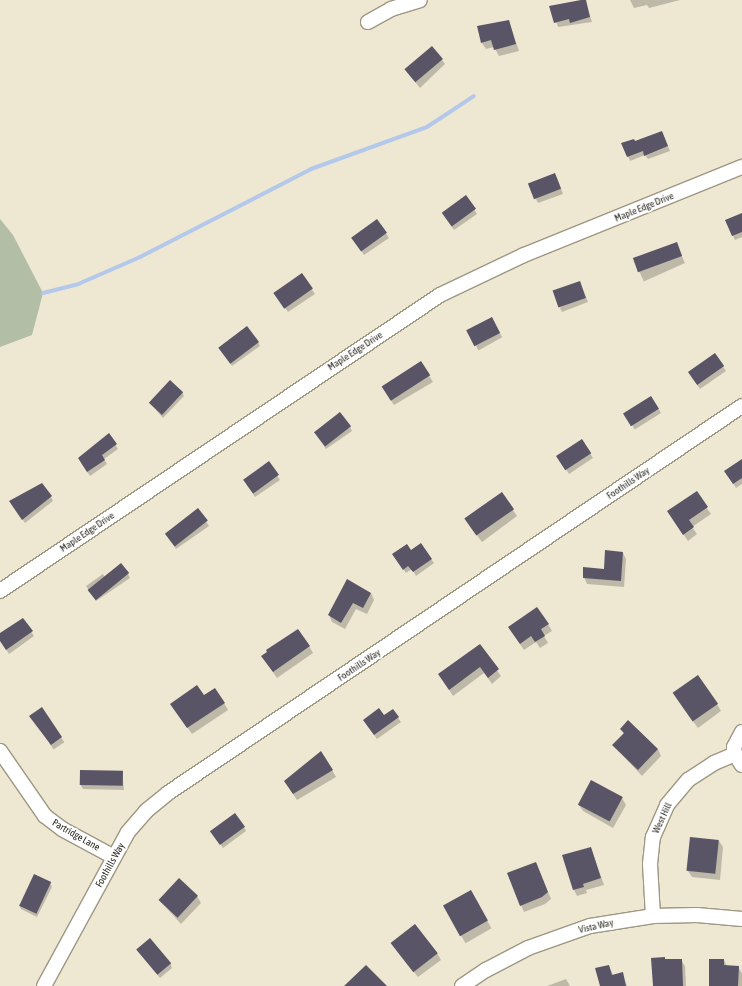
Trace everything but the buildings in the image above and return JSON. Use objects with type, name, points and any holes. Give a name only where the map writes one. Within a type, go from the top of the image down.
[{"type":"street","points":[[368,22],[391,9],[420,0]]},
{"type":"street","name":"Maple Edge Drive","points":[[0,591],[440,295],[524,255],[742,167]]},
{"type":"street","name":"Foothills Way","points":[[44,986],[114,856],[128,832],[146,811],[168,793],[742,406]]},
{"type":"street","name":"West Hill","points":[[653,916],[650,864],[653,837],[667,805],[688,780],[714,763],[739,759],[736,740],[742,732]]},
{"type":"street","name":"Partridge Lane","points":[[0,752],[45,816],[62,829],[114,856]]},
{"type":"street","name":"Vista Way","points":[[462,986],[486,970],[560,935],[590,926],[653,916],[697,915],[742,919]]},
{"type":"green space","points":[[0,219],[13,235],[43,293],[32,335],[0,347]]},
{"type":"waterway","points":[[43,293],[76,285],[140,257],[311,169],[427,127],[474,96]]}]
